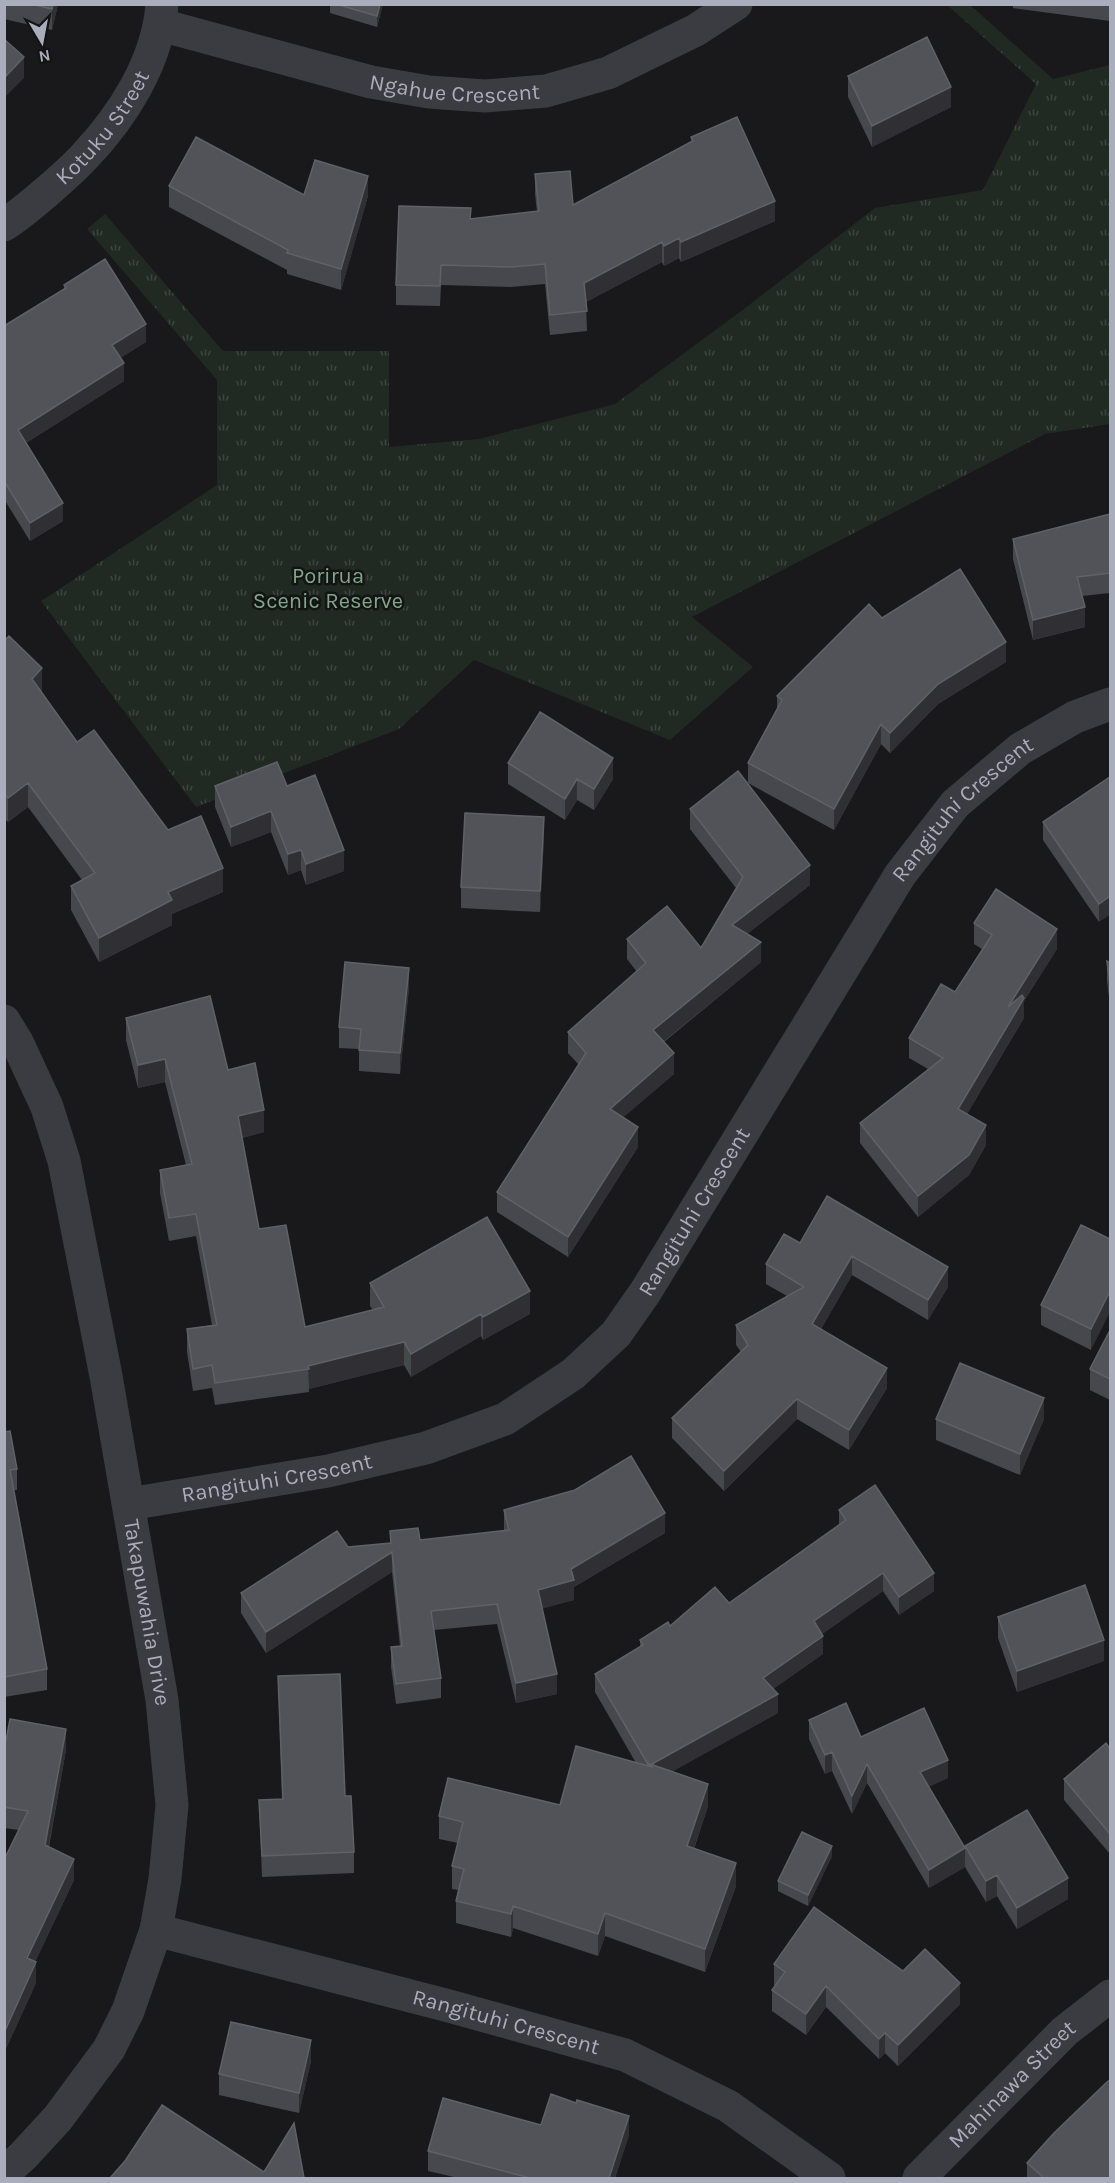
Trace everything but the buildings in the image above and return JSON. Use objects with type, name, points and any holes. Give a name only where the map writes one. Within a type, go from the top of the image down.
[{"type":"street","name":"Ngahue Crescent","points":[[161,14],[371,82],[429,92],[485,96],[546,91],[608,73],[696,30],[736,4]]},
{"type":"street","name":"Kotuku Street","points":[[4,225],[20,215],[84,157],[124,107],[148,63],[161,14]]},
{"type":"street","name":"Rangituhi Crescent","points":[[129,1504],[328,1471],[426,1448],[505,1419],[573,1374],[616,1334],[646,1291],[900,875],[955,804],[1020,748],[1075,717],[1110,704]]},
{"type":"street","name":"Takapuwahia Drive","points":[[4,1020],[17,1042],[47,1107],[64,1161],[91,1293],[162,1700],[172,1805],[165,1880],[156,1929],[128,2011],[109,2049],[58,2118],[4,2173]]},
{"type":"street","name":"Rangituhi Crescent","points":[[156,1929],[625,2055],[728,2106],[829,2178]]},
{"type":"street","name":"Mahinawa Street","points":[[918,2178],[1065,2031],[1110,1996]]},
{"type":"green space","name":"Porirua Scenic Reserve","points":[[947,5],[970,5],[1053,79],[1110,65],[1110,424],[1045,434],[692,617],[753,667],[670,740],[474,660],[399,729],[196,807],[41,601],[217,485],[217,380],[87,229],[105,214],[223,351],[389,351],[389,447],[479,439],[615,404],[875,208],[983,190],[1036,84]]}]
